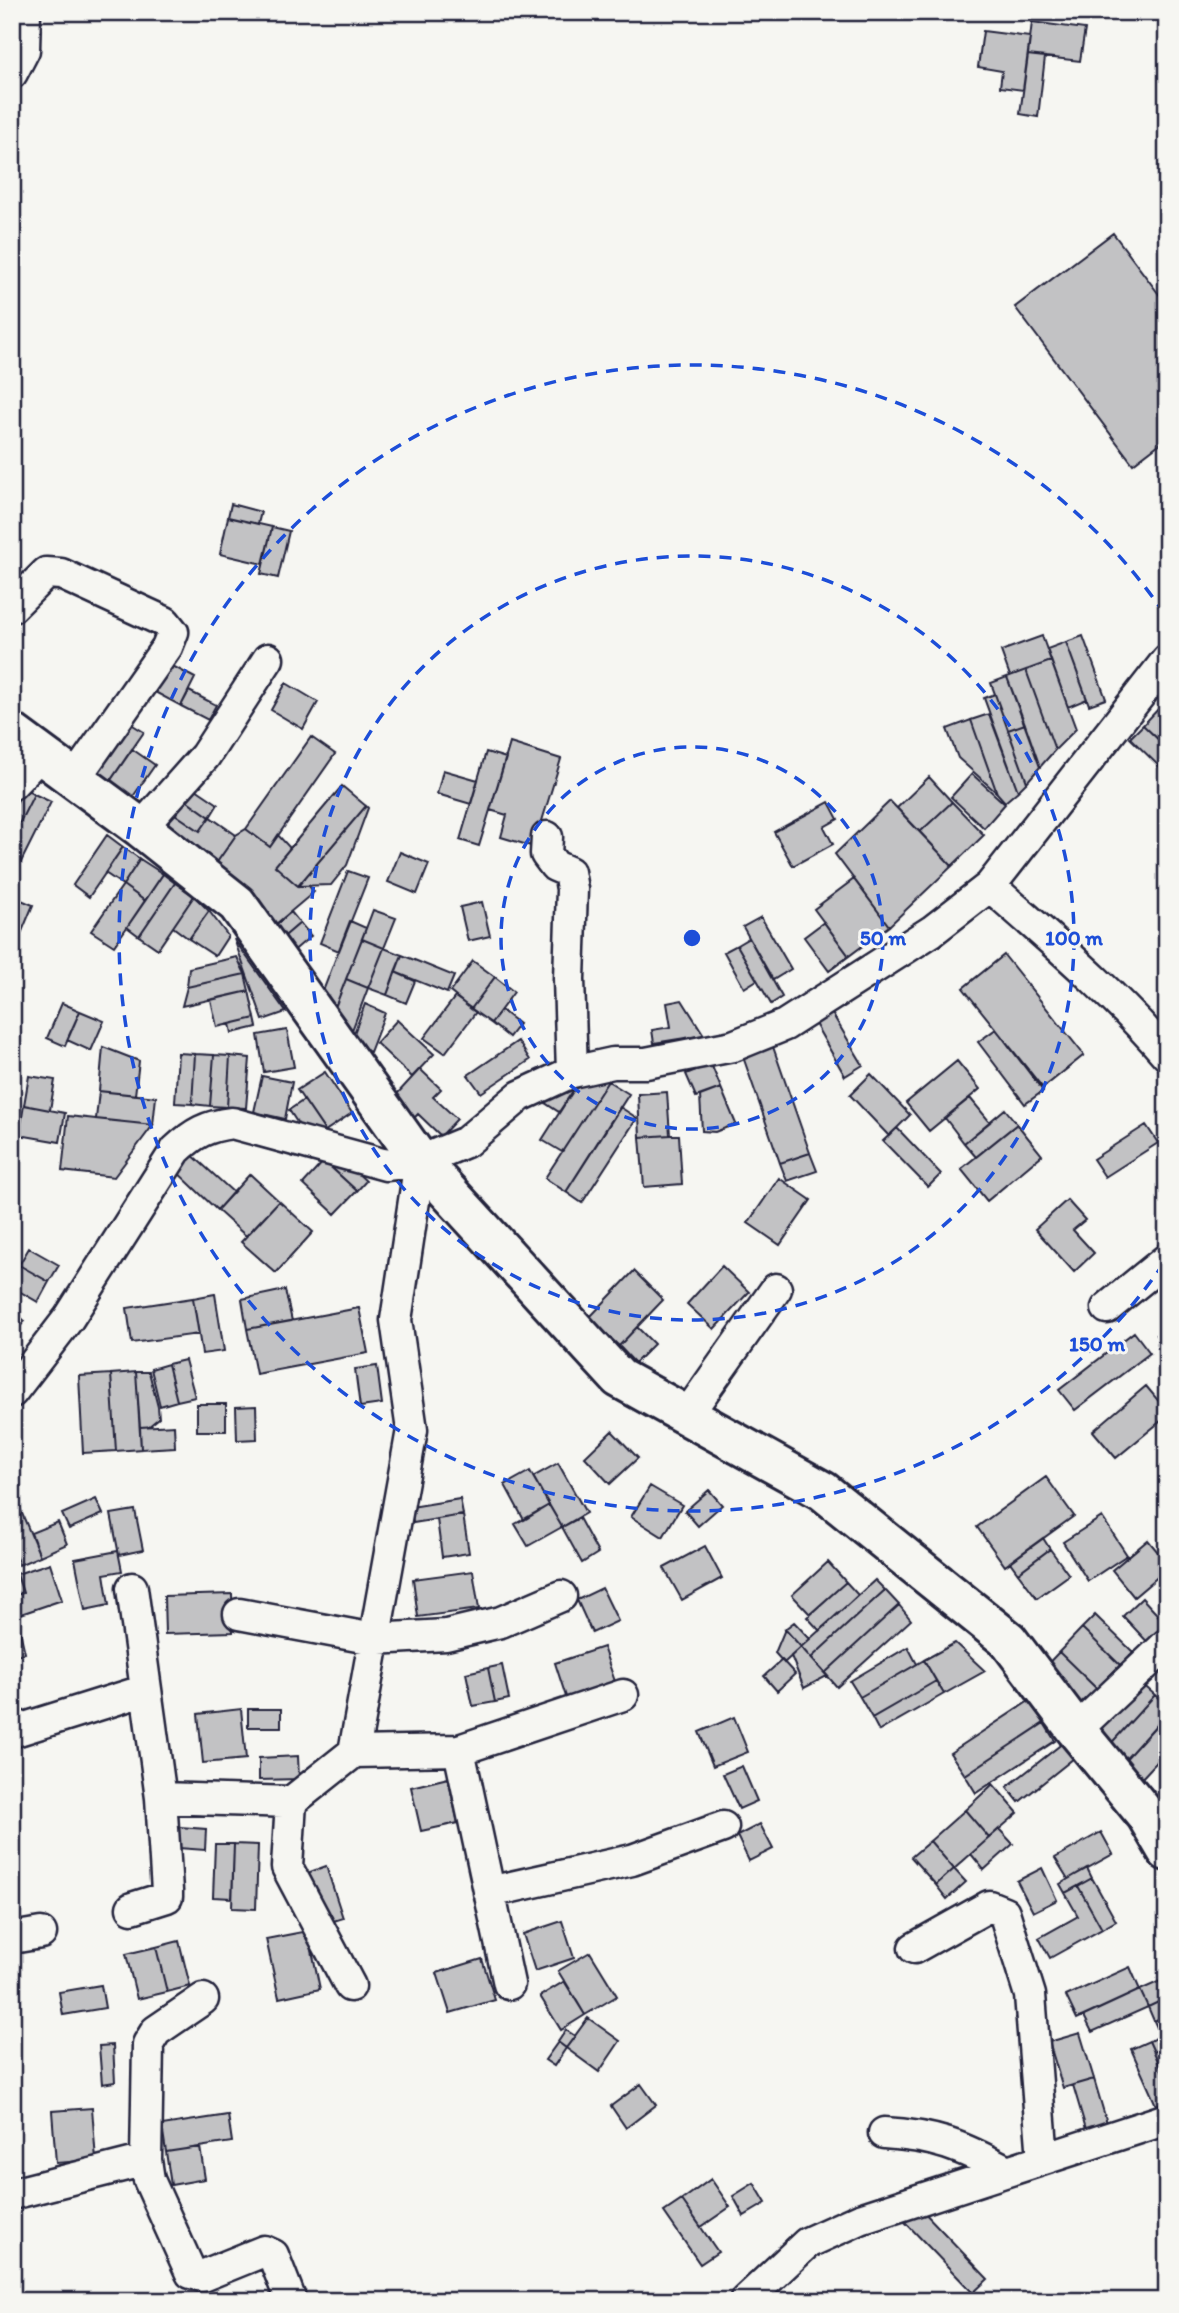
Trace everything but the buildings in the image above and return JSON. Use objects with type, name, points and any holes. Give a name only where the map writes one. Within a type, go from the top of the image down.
[{"type":"main road","points":[[26,745],[141,828],[237,904],[420,1161],[619,1378],[823,1491],[1008,1640],[1076,1730],[1146,1815],[1167,1852]]},
{"type":"street","points":[[12,73],[24,50],[25,12]]},
{"type":"street","points":[[12,607],[46,573],[61,574],[165,622],[173,632],[167,647],[73,781]]},
{"type":"street","points":[[141,828],[205,756],[268,659]]},
{"type":"street","points":[[12,1392],[69,1318],[176,1150],[191,1135],[209,1125],[232,1123],[386,1165],[420,1161],[466,1142],[520,1096],[572,1072],[613,1063],[646,1063],[733,1046],[785,1025],[932,931],[990,886],[1167,660]]},
{"type":"street","points":[[12,783],[26,745]]},
{"type":"street","points":[[547,837],[546,854],[555,866],[569,872],[572,888],[569,979],[572,1072]]},
{"type":"street","points":[[990,886],[1096,980],[1167,1055]]},
{"type":"street","points":[[354,1752],[412,1430],[396,1320],[420,1161]]},
{"type":"street","points":[[1107,1308],[1167,1259]]},
{"type":"street","points":[[687,1415],[776,1289]]},
{"type":"street","points":[[131,1588],[161,1797],[167,1897],[132,1908]]},
{"type":"street","points":[[239,1614],[374,1639],[446,1635],[501,1622],[561,1596]]},
{"type":"street","points":[[1076,1730],[1167,1644]]},
{"type":"street","points":[[12,1732],[146,1690]]},
{"type":"street","points":[[161,1797],[290,1802],[354,1752],[458,1750],[623,1695]]},
{"type":"street","points":[[458,1750],[509,1984]]},
{"type":"street","points":[[290,1802],[287,1867],[349,1986]]},
{"type":"street","points":[[489,1892],[632,1860],[723,1827]]},
{"type":"street","points":[[914,1948],[989,1906],[1004,1912],[1030,1995],[1043,2159]]},
{"type":"street","points":[[12,1938],[41,1933]]},
{"type":"street","points":[[203,1998],[156,2031],[148,2045],[146,2160],[149,2180],[191,2273],[202,2276],[264,2251],[273,2255],[291,2301]]},
{"type":"street","points":[[745,2301],[772,2290],[807,2243],[860,2219],[1167,2119]]},
{"type":"street","points":[[884,2133],[934,2139],[965,2148],[1007,2171]]},
{"type":"street","points":[[12,2194],[146,2160]]}]
